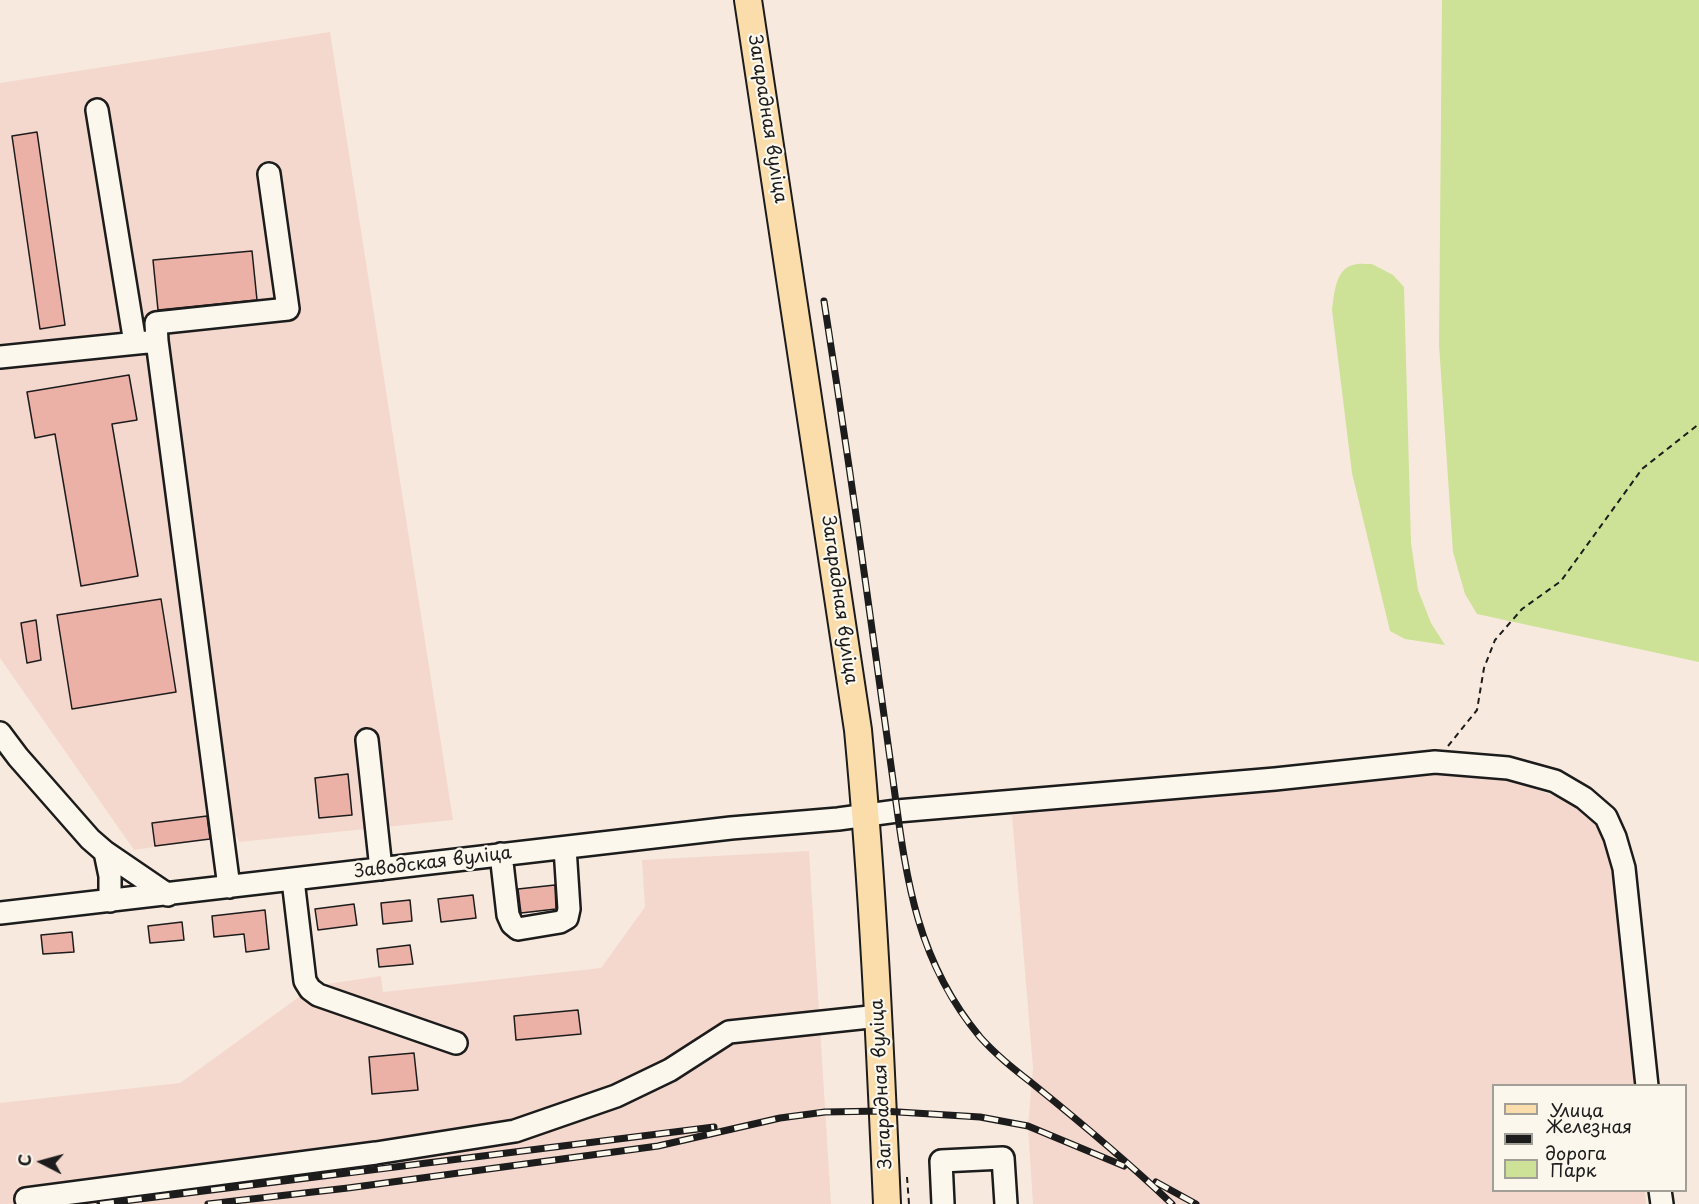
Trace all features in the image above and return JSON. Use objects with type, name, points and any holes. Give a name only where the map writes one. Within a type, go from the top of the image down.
[{"type":"main road","name":"Загарадная вуліца","points":[[748,0],[858,730],[879,1016],[887,1204]]},
{"type":"street","points":[[97,110],[135,343]]},
{"type":"street","points":[[229,887],[156,323],[288,309],[269,174]]},
{"type":"street","points":[[0,357],[157,341]]},
{"type":"street","points":[[0,733],[9,760],[90,839],[105,852],[168,895]]},
{"type":"street","points":[[367,740],[381,869]]},
{"type":"street","name":"Заводская вуліца","points":[[0,914],[731,828],[1275,779],[1435,762],[1508,768],[1555,781],[1584,798],[1606,818],[1615,837],[1624,868],[1647,1084]]},
{"type":"street","points":[[501,854],[507,915],[518,929],[561,922],[567,918],[569,909],[565,848]]},
{"type":"street","points":[[105,852],[110,876],[110,901]]},
{"type":"street","points":[[293,879],[305,981],[310,989],[327,998],[456,1043]]},
{"type":"street","points":[[26,1199],[376,1153],[515,1131],[616,1096],[670,1070],[729,1032],[879,1016]]},
{"type":"street","points":[[943,1204],[941,1161],[1003,1158],[1006,1204]]},
{"type":"path","points":[[1435,762],[1477,710],[1484,668],[1495,640],[1522,609],[1561,581],[1642,469],[1699,424]]},
{"type":"shaded area","points":[[330,32],[453,820],[239,842],[237,836],[223,837],[134,850],[0,658],[0,83]]},
{"type":"shaded area","points":[[1455,773],[1511,780],[1574,803],[1598,826],[1610,857],[1634,1084],[1492,1084],[1492,1192],[1645,1192],[1646,1204],[1033,1204],[1028,1126],[1033,1068],[1012,815]]},
{"type":"shaded area","points":[[809,851],[831,1204],[0,1204],[0,1103],[180,1083],[310,989],[320,985],[381,976],[383,992],[601,968],[645,907],[642,860]]},
{"type":"green space","points":[[1442,0],[1699,0],[1699,662],[1477,614],[1465,594],[1453,552],[1439,345]]},
{"type":"green space","points":[[1355,264],[1372,264],[1393,275],[1404,287],[1411,543],[1418,590],[1431,623],[1445,645],[1405,639],[1390,631],[1352,473],[1332,310],[1336,284],[1342,272]]},
{"type":"building","points":[[37,132],[65,325],[40,329],[12,136]]},
{"type":"building","points":[[252,251],[257,300],[158,310],[153,260]]},
{"type":"building","points":[[129,375],[137,420],[112,424],[138,576],[81,586],[55,434],[35,438],[27,392]]},
{"type":"building","points":[[161,599],[176,692],[72,709],[57,615]]},
{"type":"building","points":[[36,620],[41,660],[27,663],[21,623]]},
{"type":"building","points":[[348,774],[352,815],[319,818],[315,778]]},
{"type":"building","points":[[207,816],[210,839],[155,846],[152,823]]},
{"type":"building","points":[[555,885],[556,909],[521,913],[518,889]]},
{"type":"building","points":[[473,895],[476,918],[441,922],[438,899]]},
{"type":"building","points":[[410,900],[412,921],[383,924],[381,903]]},
{"type":"building","points":[[354,904],[357,925],[318,930],[315,909]]},
{"type":"building","points":[[265,910],[269,949],[246,952],[244,934],[214,937],[212,916]]},
{"type":"building","points":[[182,922],[184,940],[150,943],[148,926]]},
{"type":"building","points":[[72,932],[74,952],[43,954],[41,935]]},
{"type":"building","points":[[410,945],[413,964],[379,967],[377,949]]},
{"type":"building","points":[[578,1010],[581,1034],[516,1040],[514,1016]]},
{"type":"building","points":[[414,1053],[418,1090],[372,1094],[369,1057]]},
{"type":"railway","points":[[824,301],[903,850],[909,883],[927,947],[958,1008],[986,1044],[1104,1142],[1172,1204]]},
{"type":"railway","points":[[208,1204],[348,1188],[658,1146],[780,1118],[825,1112],[882,1111],[980,1117],[1028,1126],[1124,1166]]},
{"type":"railway","points":[[100,1204],[714,1127]]},
{"type":"railway","points":[[1156,1182],[1196,1204]]}]
